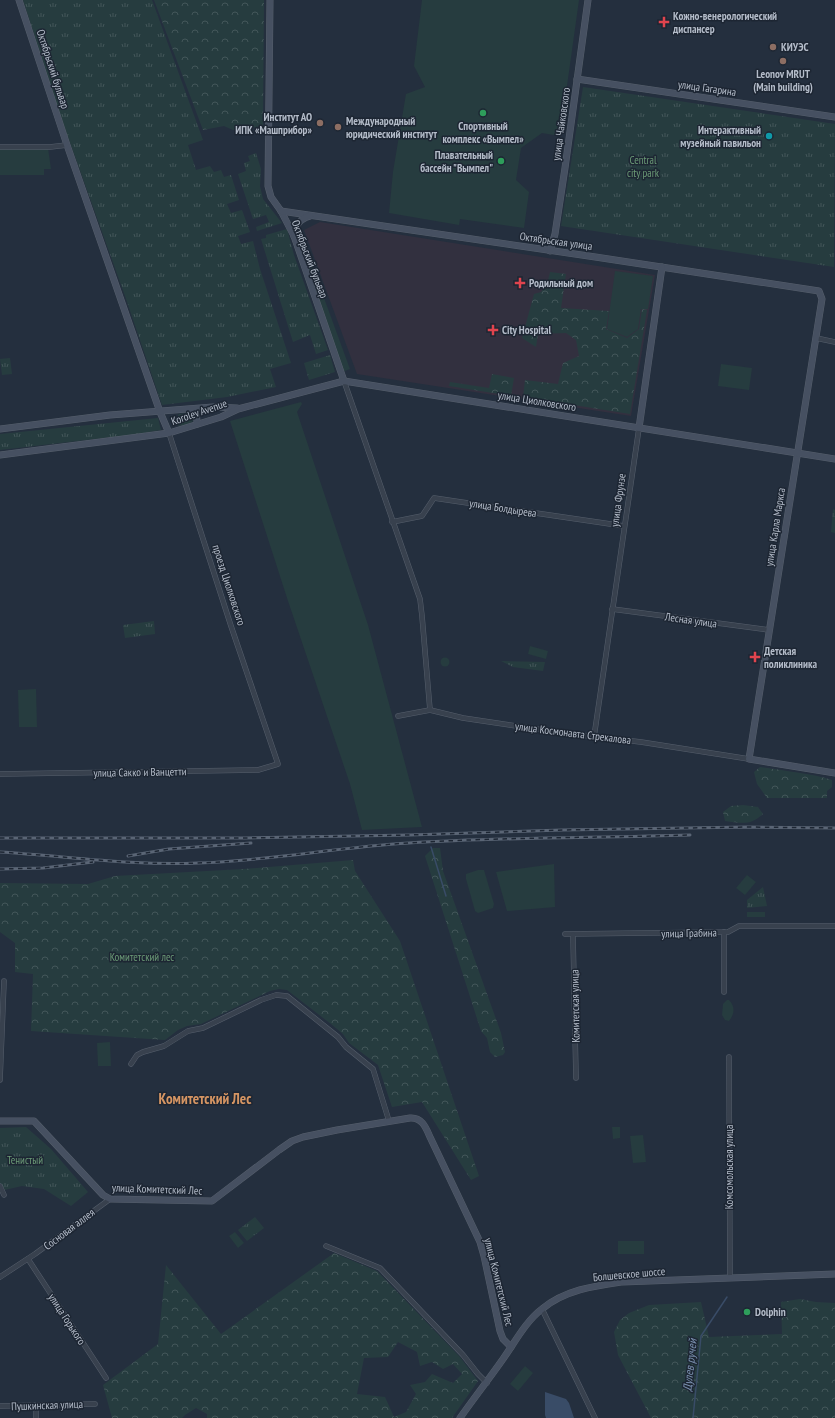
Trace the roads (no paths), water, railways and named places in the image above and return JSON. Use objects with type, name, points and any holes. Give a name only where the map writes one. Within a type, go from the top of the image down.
[{"type":"street","name":"Октябрьский бульвар","points":[[19,0],[67,145],[160,412]]},
{"type":"street","name":"Октябрьский бульвар","points":[[270,0],[268,186],[270,197],[281,211],[294,236],[344,381]]},
{"type":"street","name":"улица Чайковского","points":[[550,251],[555,234],[588,0]]},
{"type":"street","name":"улица Гагарина","points":[[577,79],[835,117]]},
{"type":"street","points":[[0,147],[50,147],[67,145]]},
{"type":"street","name":"Октябрьская улица","points":[[281,211],[662,266],[819,291],[822,299]]},
{"type":"street","points":[[294,236],[296,226],[301,219],[313,216]]},
{"type":"street","name":"улица Фрунзе","points":[[594,737],[662,266]]},
{"type":"street","name":"улица Карла Маркса","points":[[749,759],[822,299]]},
{"type":"street","points":[[816,338],[835,342]]},
{"type":"street","points":[[344,381],[421,606],[430,710]]},
{"type":"street","name":"улица Циолковского","points":[[240,408],[344,381],[835,459]]},
{"type":"street","name":"Korolev Avenue","points":[[0,429],[107,416],[213,408],[240,408]]},
{"type":"street","name":"Korolev Avenue","points":[[0,455],[169,433],[221,417],[240,408]]},
{"type":"street","points":[[189,410],[195,413],[197,424]]},
{"type":"street","name":"проезд Циолковского","points":[[160,412],[169,433],[231,626],[278,764]]},
{"type":"street","name":"улица Болдырева","points":[[392,522],[422,516],[434,498],[624,526]]},
{"type":"street","name":"Лесная улица","points":[[612,609],[769,630]]},
{"type":"street","name":"улица Космонавта Стрекалова","points":[[398,716],[430,710],[463,718],[594,737],[641,742],[749,759]]},
{"type":"street","points":[[749,759],[835,773]]},
{"type":"street","name":"улица Сакко и Ванцетти","points":[[0,774],[258,770],[278,764]]},
{"type":"street","name":"улица Грабина","points":[[565,934],[728,932],[739,926],[835,926]]},
{"type":"street","points":[[724,932],[724,992]]},
{"type":"street","name":"Комитетская улица","points":[[573,935],[576,1078]]},
{"type":"street","points":[[0,1080],[4,981]]},
{"type":"street","points":[[131,1064],[136,1055],[164,1046],[188,1031],[203,1028],[261,1000],[276,995],[287,996],[338,1037],[346,1047],[373,1069],[389,1121]]},
{"type":"street","name":"Комсомольская улица","points":[[729,1057],[730,1277]]},
{"type":"street","name":"улица Комитетский Лес","points":[[0,1121],[34,1121],[103,1195],[110,1199],[212,1201],[292,1141],[330,1131],[413,1118],[423,1123],[480,1242],[500,1331],[503,1339],[511,1347]]},
{"type":"street","points":[[0,1186],[4,1196]]},
{"type":"street","name":"Сосновая аллея","points":[[28,1259],[110,1199]]},
{"type":"street","points":[[326,1246],[380,1268],[463,1355],[486,1383]]},
{"type":"street","points":[[0,1277],[28,1259]]},
{"type":"street","name":"улица Горького","points":[[28,1259],[106,1378]]},
{"type":"street","name":"Болшевское шоссе","points":[[460,1418],[526,1326],[542,1309],[567,1294],[593,1286],[622,1282],[835,1274]]},
{"type":"street","points":[[542,1309],[595,1418]]},
{"type":"street","name":"Пушкинская улица","points":[[0,1406],[95,1404]]},
{"type":"street","points":[[36,1405],[36,1418]]},
{"type":"water","points":[[545,1392],[566,1399],[569,1403],[574,1418],[546,1418]]},
{"type":"waterway","points":[[431,847],[446,896]]},
{"type":"waterway","name":"Дулев ручей","points":[[693,1418],[701,1336],[727,1297]]},
{"type":"railway","points":[[0,838],[245,838],[562,830],[747,827],[835,828]]},
{"type":"railway","points":[[0,852],[124,862],[173,864],[251,860],[382,845],[444,841],[690,835]]},
{"type":"railway","points":[[128,856],[169,849],[251,843]]},
{"type":"railway","points":[[0,869],[43,868],[93,862]]},
{"type":"place","name":"Кожно-венерологический диспансер","points":[[664,22]]},
{"type":"place","name":"КИУЭС","points":[[773,47]]},
{"type":"place","name":"Leonov MRUT (Main building)","points":[[783,61]]},
{"type":"place","name":"Спортивный комплекс «Вымпел»","points":[[483,113]]},
{"type":"place","name":"Институт АО ИПК «Машприбор»","points":[[320,123]]},
{"type":"place","name":"Международный юридический институт","points":[[338,127]]},
{"type":"place","name":"Интерактивный музейный павильон","points":[[769,136]]},
{"type":"place","name":"Плавательный бассейн \"Вымпел\"","points":[[501,161]]},
{"type":"place","name":"Родильный дом","points":[[520,283]]},
{"type":"place","name":"City Hospital","points":[[493,330]]},
{"type":"place","name":"Детская поликлиника","points":[[755,657]]},
{"type":"place","name":"Dolphin","points":[[747,1312]]},
{"type":"district","name":"Комитетский Лес","points":[[205,1099]]},
{"type":"park label","name":"Central city park","points":[[643,166]]},
{"type":"park label","name":"Комитетский лес","points":[[142,957]]},
{"type":"park label","name":"Тенистый","points":[[25,1160]]}]
